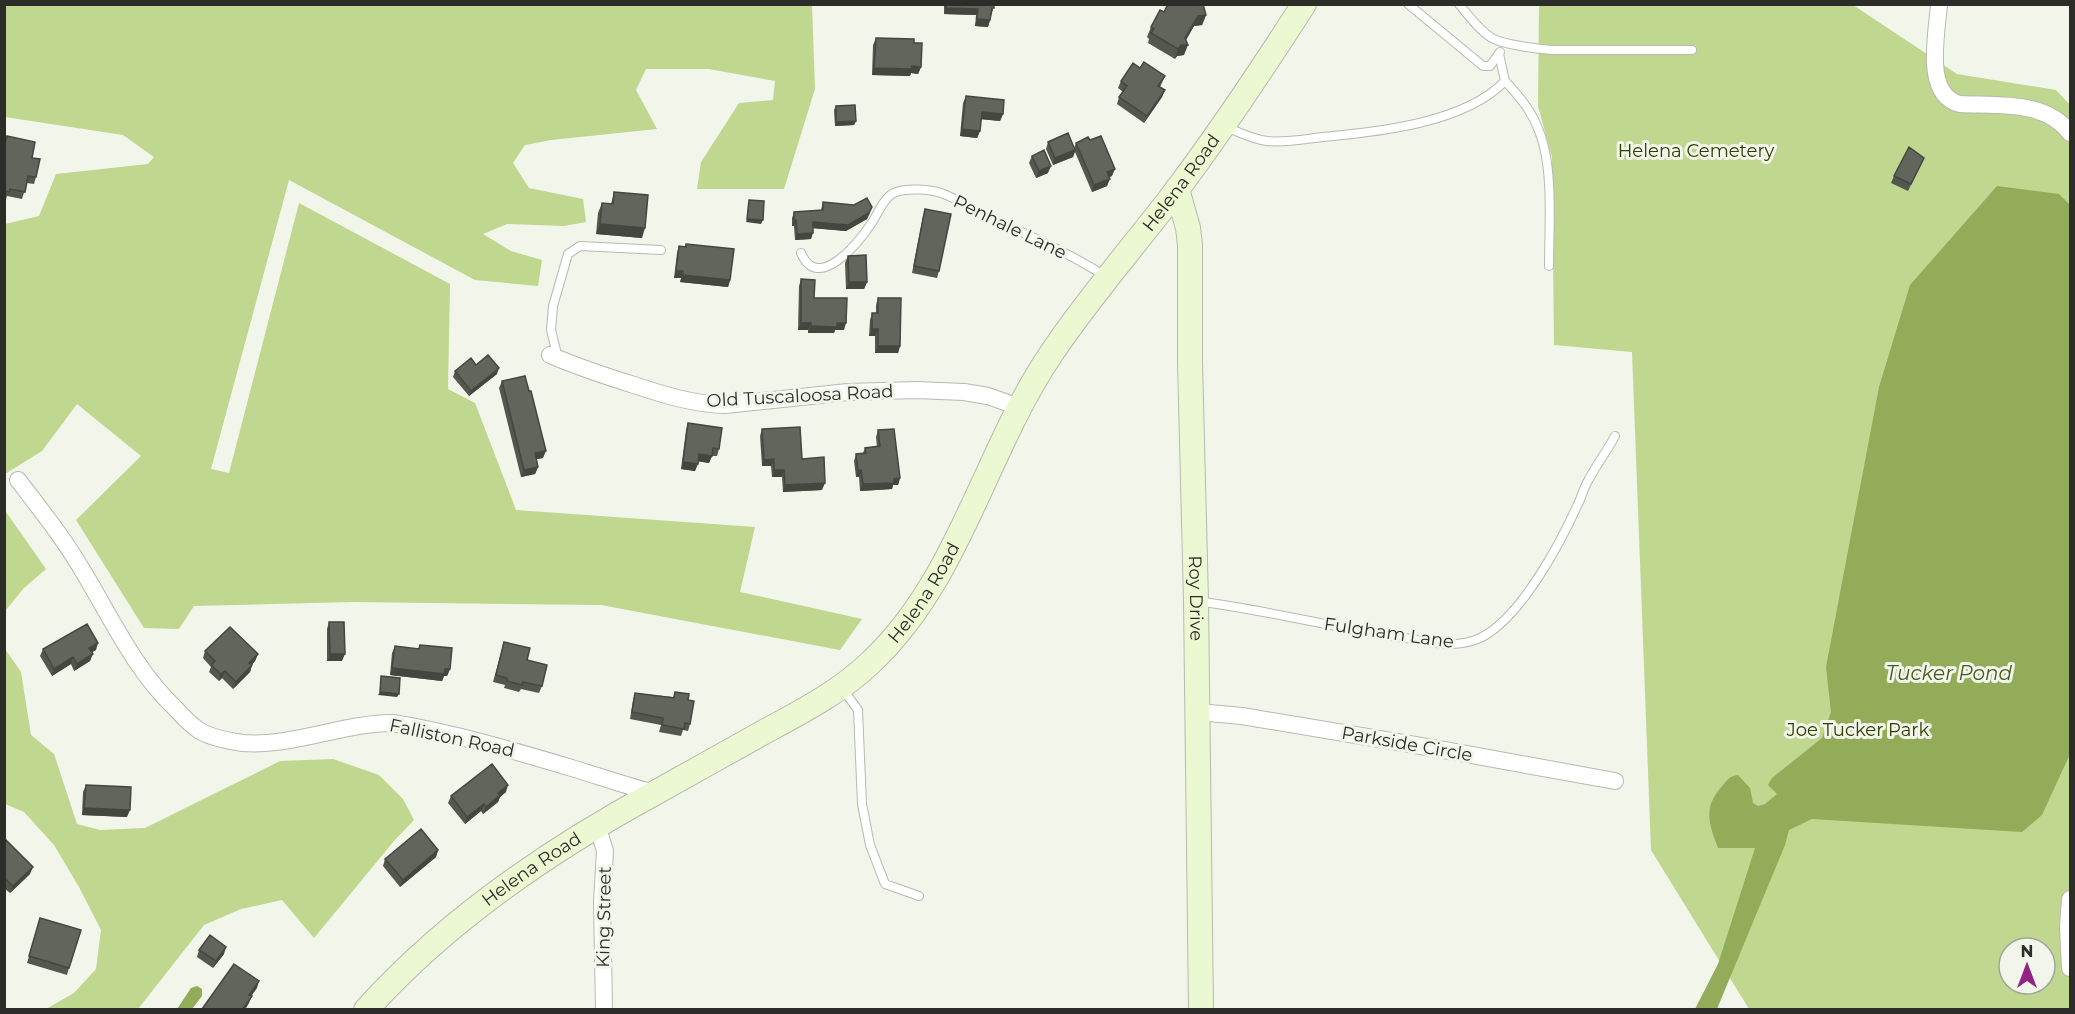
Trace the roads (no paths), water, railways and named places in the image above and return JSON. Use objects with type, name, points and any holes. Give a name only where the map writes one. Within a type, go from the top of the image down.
[{"type":"main road","name":"Helena Road","points":[[366,1010],[422,952],[541,862],[597,825],[842,688],[897,637],[931,588],[954,549],[1019,407],[1051,354],[1224,126],[1304,4]]},
{"type":"main road","name":"Roy Drive","points":[[1177,189],[1188,228],[1190,245],[1201,1010]]},
{"type":"street","points":[[1939,4],[1936,81],[1945,98],[1960,104],[2032,109],[2054,116],[2064,123],[2070,133]]},
{"type":"street","name":"Old Tuscaloosa Road","points":[[554,357],[586,370],[662,394],[709,404],[725,405],[848,392],[917,390],[964,392],[988,396],[1019,407]]},
{"type":"street","name":"Falliston Road","points":[[18,480],[66,543],[143,673],[165,699],[200,731],[229,741],[256,743],[281,741],[376,723],[393,723],[509,750],[654,793]]},
{"type":"street","name":"Parkside Circle","points":[[1198,712],[1242,716],[1615,781]]},
{"type":"street","name":"King Street","points":[[597,825],[605,851],[602,902],[604,1010]]},
{"type":"street","points":[[2070,899],[2068,926],[2070,968]]},
{"type":"lane","points":[[1408,4],[1483,66],[1490,66],[1499,54],[1502,43]]},
{"type":"lane","points":[[1459,4],[1491,38],[1502,43],[1553,50],[1692,50]]},
{"type":"lane","points":[[1499,54],[1505,81],[1527,106],[1540,133],[1549,185],[1549,266]]},
{"type":"lane","points":[[1224,126],[1247,136],[1268,141],[1389,130],[1428,120],[1481,100],[1505,81]]},
{"type":"lane","name":"Penhale Lane","points":[[801,253],[805,262],[817,269],[827,267],[835,262],[871,225],[894,192],[908,190],[939,192],[1078,260],[1108,278]]},
{"type":"lane","points":[[554,357],[551,330],[553,306],[568,254],[580,246],[661,250]]},
{"type":"lane","name":"Fulgham Lane","points":[[1196,601],[1429,641],[1462,644],[1479,639],[1505,620],[1548,562],[1578,504],[1587,481],[1615,436]]},
{"type":"lane","points":[[842,688],[858,710],[862,804],[870,845],[885,884],[919,896]]},
{"type":"water","name":"Tucker Pond","points":[[1997,186],[2059,194],[2070,205],[2070,754],[2042,815],[2022,832],[1812,819],[1789,830],[1785,845],[1717,1009],[1695,1009],[1718,964],[1755,848],[1718,848],[1709,815],[1712,800],[1728,779],[1738,775],[1750,788],[1753,803],[1758,806],[1765,804],[1777,794],[1768,785],[1772,778],[1822,738],[1831,712],[1826,667],[1879,387],[1910,285]]},
{"type":"water","points":[[197,986],[202,989],[202,996],[192,1009],[177,1009],[191,988]]},
{"type":"park label","name":"Helena Cemetery","points":[[1696,151]]},
{"type":"park label","name":"Joe Tucker Park","points":[[1858,730]]}]
